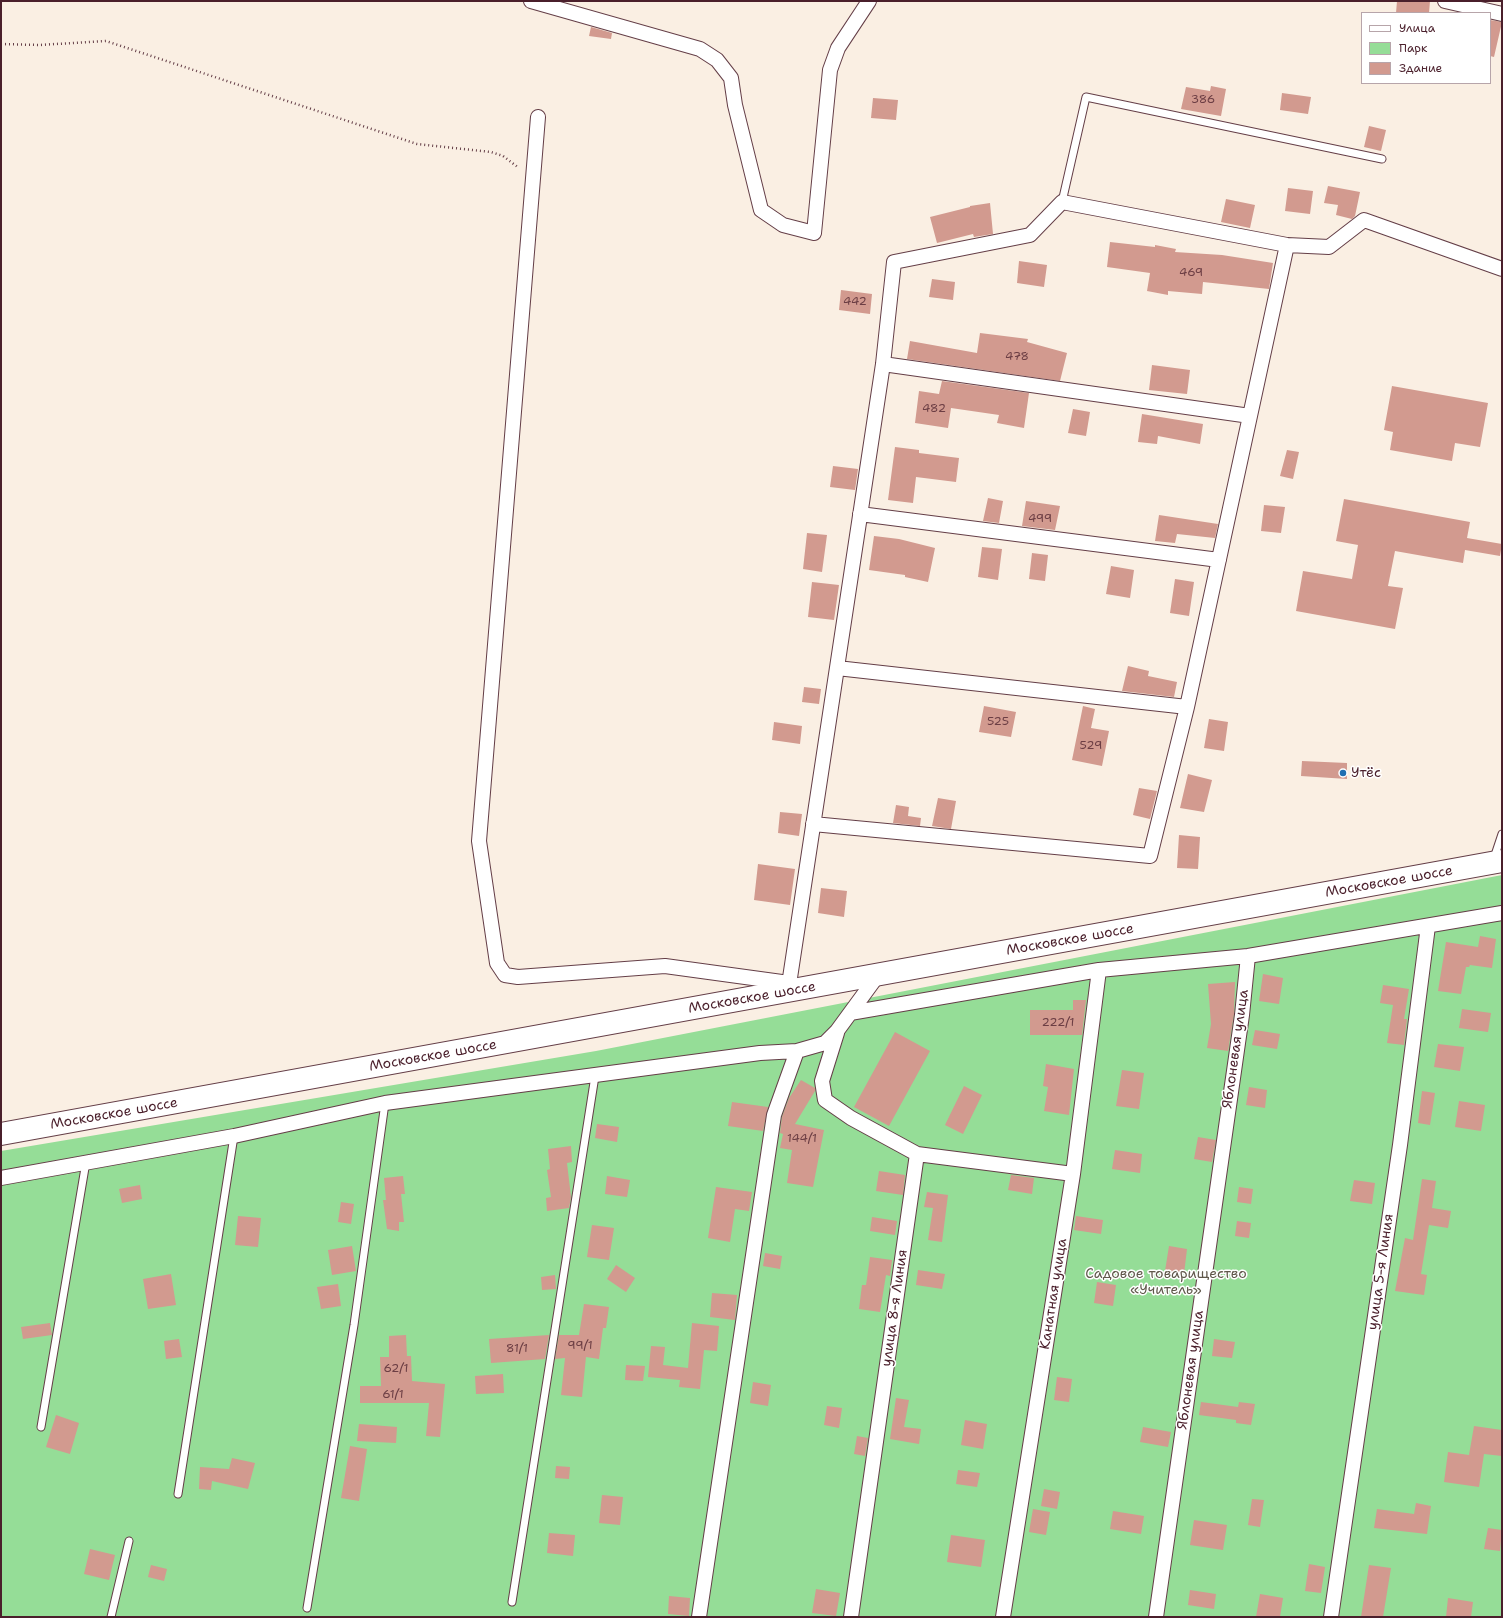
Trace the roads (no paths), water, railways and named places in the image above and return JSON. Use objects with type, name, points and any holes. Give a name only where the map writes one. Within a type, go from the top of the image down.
[{"type":"highway","name":"Московское шоссе","points":[[1,1134],[789,987],[878,975],[1497,862]]},
{"type":"street","points":[[531,1],[700,49],[717,60],[731,78],[737,112],[761,210],[783,225],[814,233],[830,70],[838,48],[869,1]]},
{"type":"street","points":[[1445,1],[1502,14]]},
{"type":"street","points":[[538,117],[479,841],[497,963],[505,975],[518,977],[665,966],[789,987],[883,364],[894,262],[1030,235],[1062,202],[1287,245],[1329,247],[1364,220],[1502,269]]},
{"type":"street","points":[[813,824],[1150,856],[1187,707],[1287,245]]},
{"type":"street","points":[[883,364],[1250,416]]},
{"type":"street","points":[[860,514],[1219,560]]},
{"type":"street","points":[[837,668],[1187,707]]},
{"type":"street","points":[[850,1013],[1099,970],[1248,956],[1502,913]]},
{"type":"street","name":"улица 5-я Линия","points":[[1330,1617],[1400,1145],[1428,926]]},
{"type":"street","name":"Яблоневая улица","points":[[1156,1617],[1242,1015],[1248,956]]},
{"type":"street","name":"Канатная улица","points":[[1003,1617],[1072,1174],[1099,970]]},
{"type":"street","points":[[1,1178],[234,1136],[385,1104],[760,1053],[797,1051],[825,1043],[837,1031],[878,975]]},
{"type":"street","points":[[837,1031],[822,1080],[825,1100],[851,1118],[917,1154],[1072,1174]]},
{"type":"street","points":[[699,1617],[774,1115],[797,1051]]},
{"type":"street","name":"улица 8-я Линия","points":[[851,1617],[917,1154]]},
{"type":"lane","points":[[1062,202],[1086,97],[1382,159]]},
{"type":"lane","points":[[1497,862],[1502,834]]},
{"type":"lane","points":[[512,1602],[595,1076]]},
{"type":"lane","points":[[307,1608],[354,1325],[385,1104]]},
{"type":"lane","points":[[178,1494],[234,1136]]},
{"type":"lane","points":[[41,1427],[86,1162]]},
{"type":"lane","points":[[111,1617],[129,1541]]},
{"type":"place","name":"Утёс","points":[[1343,773]]},
{"type":"park label","name":"Садовое товарищество «Учитель»","points":[[1166,1282]]}]
